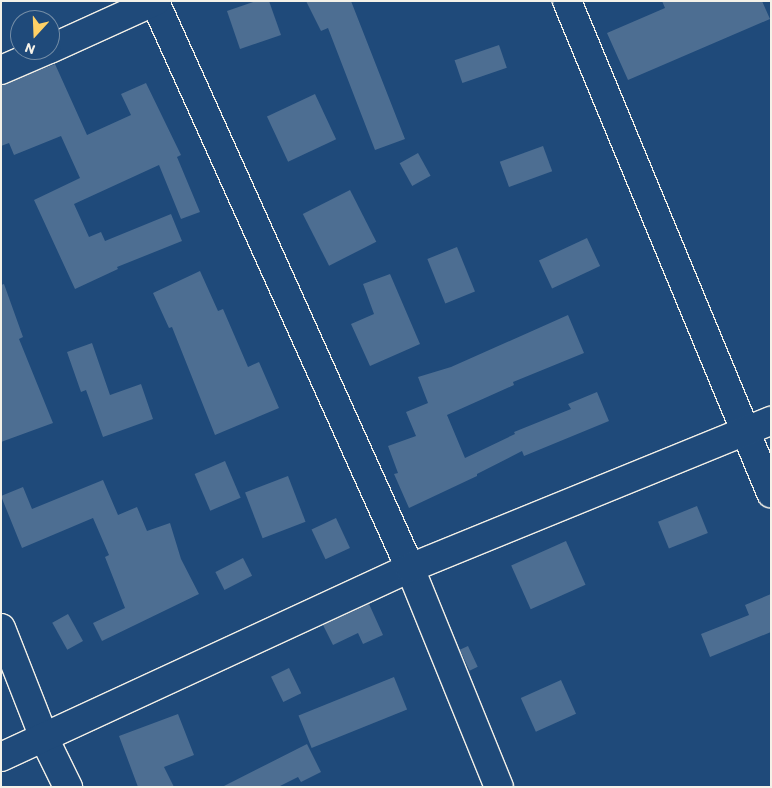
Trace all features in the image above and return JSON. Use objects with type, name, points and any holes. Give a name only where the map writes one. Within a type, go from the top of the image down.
[{"type":"street","points":[[60,44],[156,1],[410,568],[499,787]]},
{"type":"street","points":[[567,1],[771,494]]},
{"type":"street","points":[[1,70],[23,60]]},
{"type":"street","points":[[1,757],[410,568],[771,421]]},
{"type":"street","points":[[1,628],[44,738],[68,787]]},
{"type":"building","points":[[256,1],[269,1],[281,35],[240,49],[227,11]]},
{"type":"building","points":[[306,1],[351,1],[405,139],[375,150],[328,28],[321,31]]},
{"type":"building","points":[[662,1],[762,1],[770,19],[628,80],[607,33],[665,8]]},
{"type":"building","points":[[499,45],[507,68],[462,83],[455,60]]},
{"type":"building","points":[[55,64],[87,135],[131,115],[121,94],[146,83],[181,155],[177,157],[200,212],[181,219],[159,165],[74,204],[89,237],[101,232],[105,241],[171,214],[182,241],[117,267],[118,269],[75,289],[34,200],[80,178],[61,136],[14,155],[9,143],[1,146],[1,85]]},
{"type":"building","points":[[315,94],[336,139],[288,162],[267,116]]},
{"type":"building","points":[[543,146],[552,171],[509,187],[500,162]]},
{"type":"building","points":[[418,153],[431,176],[412,186],[400,163]]},
{"type":"building","points":[[350,190],[376,242],[329,266],[303,214]]},
{"type":"building","points":[[587,238],[600,266],[552,288],[539,260]]},
{"type":"building","points":[[457,247],[475,292],[445,303],[427,259]]},
{"type":"building","points":[[200,271],[218,311],[223,309],[248,367],[259,362],[279,408],[215,435],[172,327],[169,328],[153,293]]},
{"type":"building","points":[[390,274],[420,344],[370,366],[351,324],[374,314],[363,284]]},
{"type":"building","points":[[4,284],[23,337],[19,339],[53,423],[1,442],[1,285]]},
{"type":"building","points":[[568,315],[584,353],[513,382],[514,385],[447,415],[465,458],[515,434],[514,432],[571,409],[568,404],[597,392],[609,421],[524,456],[522,451],[477,474],[477,476],[409,508],[394,474],[398,473],[388,446],[416,436],[406,412],[428,403],[418,377],[451,367]]},
{"type":"building","points":[[92,343],[110,395],[141,384],[153,419],[103,437],[86,390],[81,392],[67,352]]},
{"type":"building","points":[[225,461],[241,498],[210,511],[195,474]]},
{"type":"building","points":[[288,476],[306,522],[263,538],[245,492]]},
{"type":"building","points":[[103,480],[118,515],[137,507],[147,531],[170,523],[181,559],[199,594],[102,641],[93,623],[125,608],[105,557],[109,555],[93,518],[22,548],[1,496],[23,487],[32,509]]},
{"type":"building","points":[[697,506],[708,533],[669,549],[658,522]]},
{"type":"building","points":[[336,518],[350,548],[325,559],[312,529]]},
{"type":"building","points":[[566,541],[586,585],[531,609],[511,565]]},
{"type":"building","points":[[243,558],[252,576],[224,590],[215,572]]},
{"type":"building","points":[[771,594],[771,632],[710,657],[701,634],[749,615],[745,605]]},
{"type":"building","points":[[369,604],[383,635],[363,644],[358,633],[333,645],[323,625]]},
{"type":"building","points":[[68,614],[83,641],[67,650],[52,623]]},
{"type":"building","points":[[468,646],[478,667],[470,671],[460,650]]},
{"type":"building","points":[[289,668],[301,693],[283,702],[271,677]]},
{"type":"building","points":[[394,677],[407,709],[312,748],[299,716]]},
{"type":"building","points":[[561,680],[576,714],[536,732],[521,698]]},
{"type":"building","points":[[178,714],[194,755],[164,767],[174,787],[138,787],[119,736]]},
{"type":"building","points":[[307,744],[321,772],[301,782],[298,777],[278,787],[222,787]]}]
